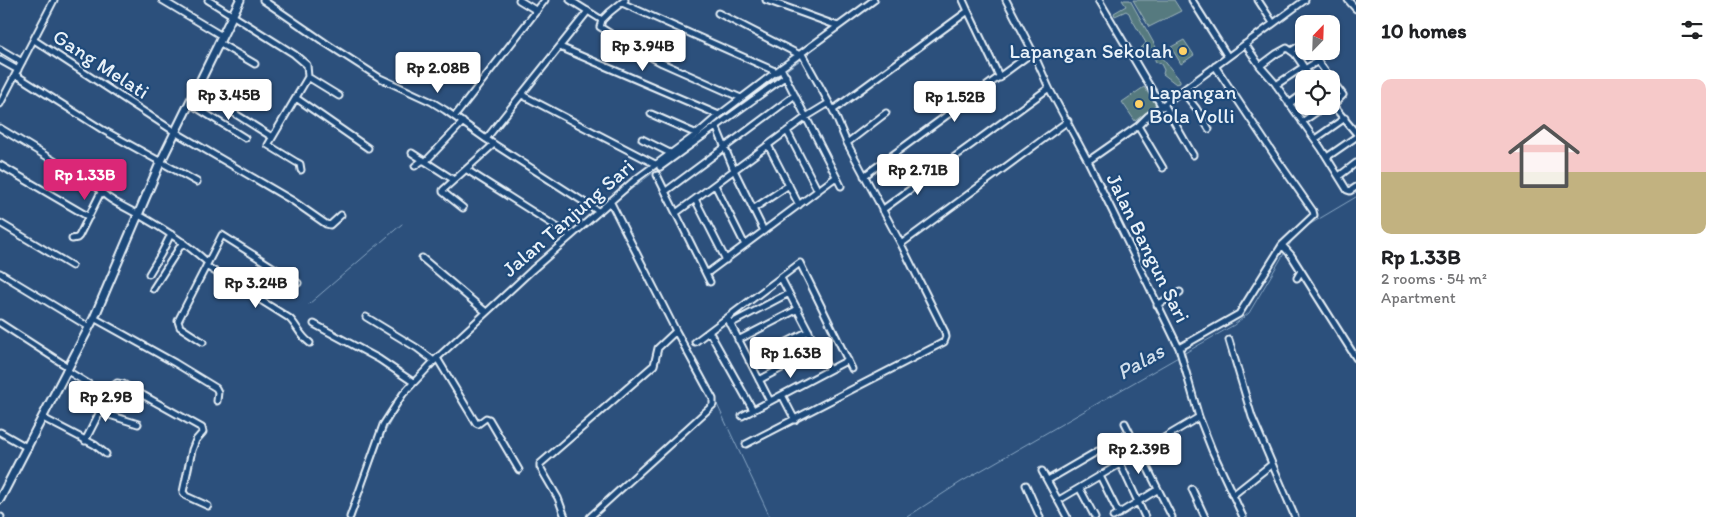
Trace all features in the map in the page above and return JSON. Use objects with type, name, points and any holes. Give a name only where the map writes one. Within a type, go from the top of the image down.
[{"type":"street","points":[[0,104],[54,0]]},
{"type":"street","points":[[162,0],[255,64]]},
{"type":"street","points":[[208,0],[302,59],[307,65],[308,77],[268,146],[296,162],[302,170]]},
{"type":"street","points":[[0,499],[94,318],[161,161],[240,0]]},
{"type":"street","points":[[263,0],[380,78],[432,102],[455,116],[486,139],[598,211]]},
{"type":"street","points":[[519,0],[537,11]]},
{"type":"street","points":[[455,116],[545,0]]},
{"type":"street","points":[[570,0],[602,20]]},
{"type":"street","points":[[766,0],[838,26]]},
{"type":"street","name":"Jalan Tanjung Sari","points":[[350,517],[384,425],[403,394],[435,359],[598,211],[611,203],[697,134],[715,124],[719,115],[741,98],[782,72],[801,54],[874,0]]},
{"type":"street","points":[[963,0],[1000,78]]},
{"type":"street","name":"Jalan Bangun Sari","points":[[1006,0],[1049,88],[1088,161],[1180,349],[1199,417],[1212,450],[1244,517]]},
{"type":"street","points":[[1099,0],[1193,155]]},
{"type":"street","points":[[1192,0],[1228,56]]},
{"type":"street","points":[[1258,0],[1273,23]]},
{"type":"street","points":[[1088,161],[1183,92],[1273,23],[1297,2],[1304,0]]},
{"type":"street","points":[[1348,0],[1356,9]]},
{"type":"street","points":[[741,98],[662,63],[632,47],[600,27],[602,20],[623,2],[782,72],[841,186]]},
{"type":"street","points":[[486,139],[588,11]]},
{"type":"street","points":[[833,110],[968,11]]},
{"type":"street","points":[[718,14],[801,54],[829,102],[864,176],[901,244],[946,337],[944,342],[746,444]]},
{"type":"street","name":"Gang Melati","points":[[34,40],[175,132],[293,201],[326,224],[330,225],[341,215]]},
{"type":"street","points":[[1245,44],[1315,139],[1348,191],[1356,187]]},
{"type":"street","points":[[560,47],[719,115]]},
{"type":"street","points":[[1260,66],[1285,48],[1291,51],[1304,68]]},
{"type":"street","points":[[1291,51],[1295,48]]},
{"type":"street","points":[[0,49],[22,62]]},
{"type":"street","points":[[864,176],[1033,52]]},
{"type":"street","points":[[0,60],[103,130],[197,182]]},
{"type":"street","points":[[1276,86],[1318,61],[1324,70]]},
{"type":"street","points":[[1180,349],[1238,314],[1284,247],[1313,217],[1313,211],[1215,66]]},
{"type":"street","points":[[642,139],[670,156],[782,72]]},
{"type":"street","points":[[308,77],[339,96]]},
{"type":"street","points":[[882,210],[1049,88]]},
{"type":"street","points":[[196,89],[272,137]]},
{"type":"street","points":[[1183,92],[1209,129]]},
{"type":"street","points":[[522,95],[658,166]]},
{"type":"street","points":[[666,191],[795,95]]},
{"type":"street","points":[[296,98],[368,148]]},
{"type":"street","points":[[1289,104],[1295,100]]},
{"type":"street","points":[[676,213],[829,102]]},
{"type":"street","points":[[189,103],[245,138]]},
{"type":"street","points":[[848,143],[886,113]]},
{"type":"street","points":[[1340,113],[1356,133]]},
{"type":"street","points":[[651,114],[697,134]]},
{"type":"street","points":[[1302,122],[1312,115]]},
{"type":"street","points":[[1315,139],[1345,118]]},
{"type":"street","points":[[901,244],[1068,121]]},
{"type":"street","points":[[415,166],[424,160],[463,122]]},
{"type":"street","points":[[715,124],[734,170],[764,231]]},
{"type":"street","points":[[1138,126],[1163,168]]},
{"type":"street","points":[[0,128],[34,147],[97,187],[101,192],[184,242],[206,264],[294,322],[301,335],[310,343]]},
{"type":"street","points":[[787,131],[818,191]]},
{"type":"street","points":[[1327,157],[1356,137]]},
{"type":"street","points":[[464,208],[443,192],[494,144]]},
{"type":"street","points":[[768,145],[800,205]]},
{"type":"street","points":[[412,153],[454,180]]},
{"type":"street","points":[[1339,176],[1356,163]]},
{"type":"street","points":[[0,165],[89,217]]},
{"type":"street","points":[[467,170],[571,236]]},
{"type":"street","points":[[657,175],[710,282]]},
{"type":"street","points":[[706,274],[836,177]]},
{"type":"street","points":[[714,184],[745,245]]},
{"type":"street","points":[[753,209],[789,185]]},
{"type":"street","points":[[72,239],[79,236],[101,192]]},
{"type":"street","points":[[695,199],[726,260]]},
{"type":"street","points":[[590,517],[713,405],[713,399],[611,203]]},
{"type":"street","points":[[0,223],[72,266]]},
{"type":"street","points":[[149,274],[162,254],[171,234]]},
{"type":"street","points":[[203,342],[180,327],[178,321],[222,235],[298,283]]},
{"type":"street","points":[[152,289],[184,242]]},
{"type":"street","points":[[1284,247],[1291,255],[1356,358]]},
{"type":"street","points":[[422,258],[486,312]]},
{"type":"street","points":[[729,321],[800,263],[852,368]]},
{"type":"street","points":[[1297,278],[1301,271]]},
{"type":"street","points":[[0,273],[89,328]]},
{"type":"street","points":[[781,278],[829,370]]},
{"type":"street","points":[[1157,305],[1180,292]]},
{"type":"street","points":[[695,342],[729,321],[789,293]]},
{"type":"street","points":[[1311,302],[1318,298]]},
{"type":"street","points":[[738,340],[798,309]]},
{"type":"street","points":[[366,317],[435,359],[476,423],[478,424],[486,418],[489,419],[519,470]]},
{"type":"street","points":[[94,318],[216,388],[218,392],[217,401]]},
{"type":"street","points":[[729,321],[770,401]]},
{"type":"street","points":[[0,322],[108,396]]},
{"type":"street","points":[[314,324],[362,349],[413,382]]},
{"type":"street","points":[[565,517],[558,498],[540,464],[654,365],[658,348],[676,331]]},
{"type":"street","points":[[749,361],[809,331]]},
{"type":"street","points":[[710,332],[753,410]]},
{"type":"street","points":[[1229,340],[1252,417],[1295,517]]},
{"type":"street","points":[[758,380],[818,349]]},
{"type":"street","points":[[742,416],[848,360]]},
{"type":"street","points":[[85,441],[114,384],[119,383],[202,428],[203,432],[196,440],[192,450],[183,490],[186,496],[208,506]]},
{"type":"street","points":[[782,395],[794,420]]},
{"type":"street","points":[[100,412],[138,424]]},
{"type":"street","points":[[1059,500],[1140,454],[1199,417]]},
{"type":"street","points":[[43,418],[95,445],[106,454]]},
{"type":"street","points":[[1125,423],[1172,517]]},
{"type":"street","points":[[0,432],[28,448]]},
{"type":"street","points":[[1048,480],[1129,433]]},
{"type":"street","points":[[1233,495],[1272,464]]},
{"type":"street","points":[[1120,465],[1145,517]]},
{"type":"street","points":[[1042,471],[1067,517]]},
{"type":"street","points":[[1100,476],[1116,515],[1158,490]]},
{"type":"street","points":[[1026,485],[1040,517]]},
{"type":"street","points":[[1192,488],[1205,517]]},
{"type":"street","points":[[1080,489],[1095,517]]},
{"type":"green space","points":[[1122,0],[1130,0],[1162,58],[1180,80],[1180,83],[1176,84],[1163,74],[1164,70],[1161,64],[1156,62],[1149,48],[1141,48],[1146,43],[1129,13],[1126,11],[1115,16],[1114,13],[1126,6]]},
{"type":"green space","points":[[1133,0],[1174,0],[1181,11],[1149,27]]},
{"type":"green space","name":"Lapangan Sekolah","points":[[1184,40],[1194,55],[1181,64],[1171,47]]},
{"type":"green space","name":"Lapangan Bola Volli","points":[[1144,87],[1156,105],[1135,121],[1122,102]]},
{"type":"waterway","points":[[806,55],[879,0]]},
{"type":"waterway","points":[[784,72],[803,58]]},
{"type":"waterway","points":[[726,116],[781,74]]},
{"type":"waterway","points":[[613,203],[658,169]]},
{"type":"waterway","name":"Palas","points":[[1302,229],[1356,197]]},
{"type":"waterway","points":[[309,304],[402,224]]},
{"type":"waterway","name":"Palas","points":[[1287,249],[1294,237]]},
{"type":"waterway","points":[[635,244],[703,376]]},
{"type":"waterway","points":[[516,289],[559,249]]},
{"type":"waterway","name":"Palas","points":[[1183,354],[1234,325],[1249,313],[1285,252]]},
{"type":"waterway","points":[[441,360],[457,343]]},
{"type":"waterway","name":"Palas","points":[[907,517],[961,482],[1180,356]]},
{"type":"waterway","points":[[426,373],[437,364]]},
{"type":"waterway","points":[[353,517],[385,432],[400,404],[416,383]]},
{"type":"waterway","points":[[715,400],[770,517]]},
{"type":"place","name":"Lapangan Sekolah","points":[[1183,51]]},
{"type":"place","name":"Lapangan Bola Volli","points":[[1139,104]]}]
